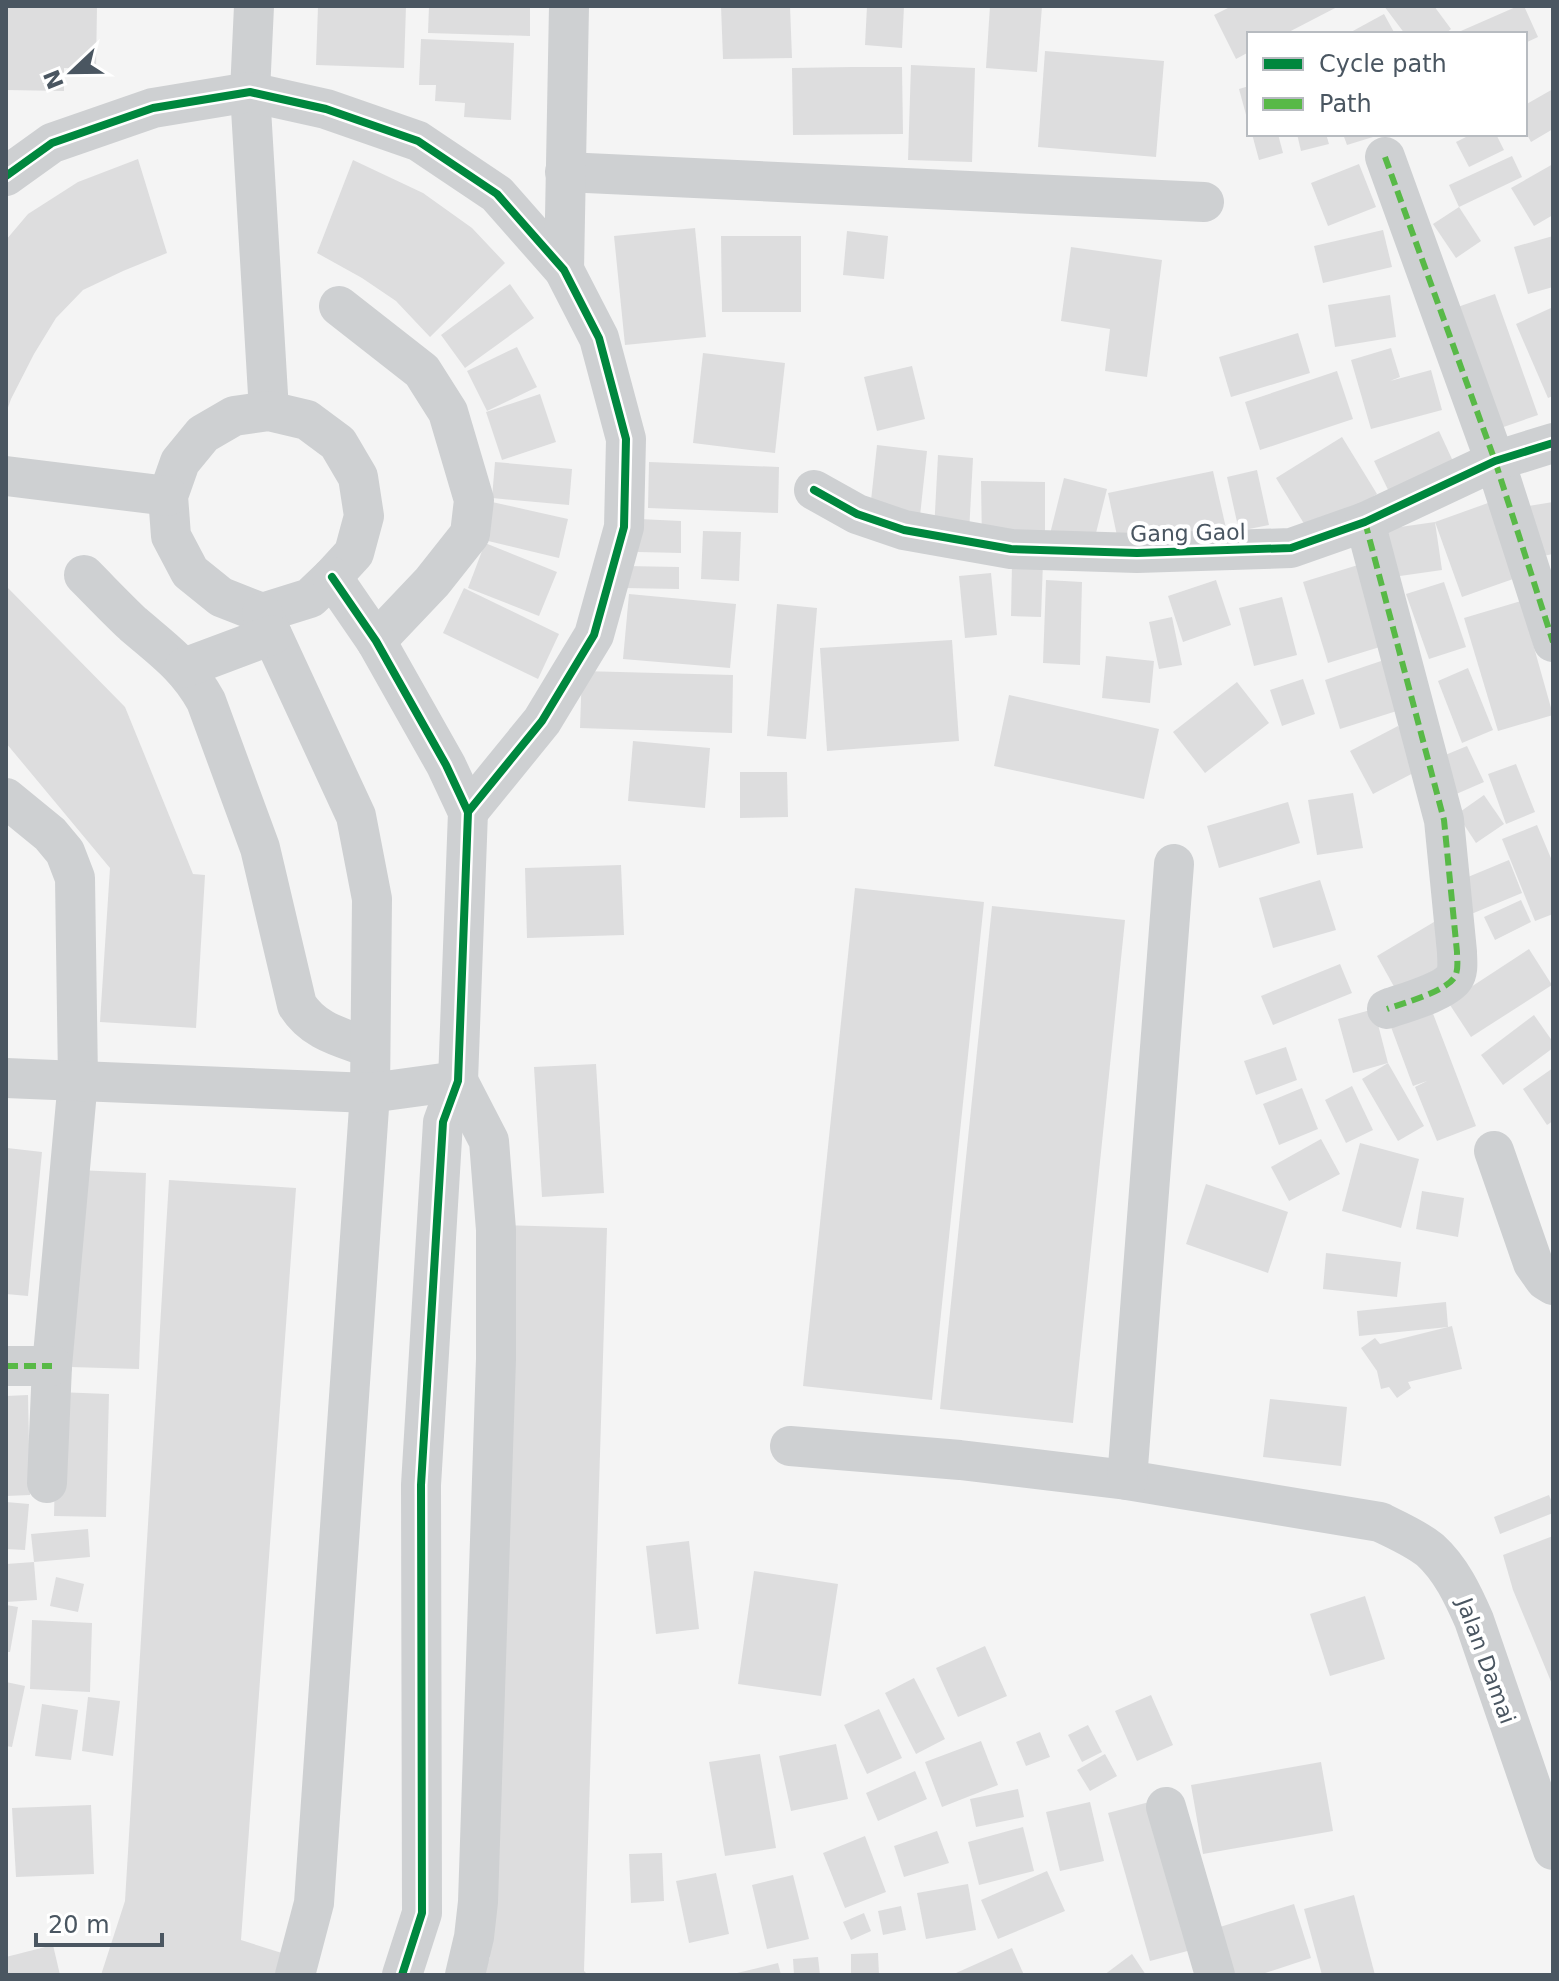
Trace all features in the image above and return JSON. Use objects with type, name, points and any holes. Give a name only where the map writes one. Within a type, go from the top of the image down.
[{"type":"street","points":[[254,6],[250,92],[269,411]]},
{"type":"street","points":[[564,270],[569,6]]},
{"type":"street","points":[[6,176],[52,143],[153,108],[250,92],[326,109],[418,141],[497,194],[564,270],[599,338],[626,439],[624,527],[594,635],[542,721],[468,812]]},
{"type":"street","points":[[1385,157],[1495,461],[1553,642]]},
{"type":"street","points":[[565,172],[1204,202]]},
{"type":"street","points":[[339,306],[422,371],[448,412],[474,500],[470,534],[432,582],[376,641]]},
{"type":"street","points":[[184,668],[267,624],[310,598],[354,553],[364,516],[358,477],[338,443],[307,420],[269,411],[234,416],[203,434],[180,462],[168,496],[171,536],[190,572],[221,597],[267,624],[356,816],[372,899],[370,1093],[314,1903],[295,1975]]},
{"type":"street","name":"Gang Gaol","points":[[814,490],[857,514],[904,530],[1011,549],[1137,553],[1291,548],[1365,522],[1495,461],[1553,443]]},
{"type":"street","points":[[6,476],[168,496]]},
{"type":"street","points":[[1365,522],[1444,820],[1457,952],[1455,977],[1441,988],[1387,1009]]},
{"type":"street","points":[[84,575],[184,668],[206,701],[260,848],[297,1005],[304,1017],[316,1027],[370,1048]]},
{"type":"street","points":[[332,577],[376,641],[446,765],[468,812],[458,1081],[443,1122],[421,1485],[422,1913],[402,1975]]},
{"type":"street","points":[[6,798],[50,834],[65,852],[75,878],[78,1080],[52,1366],[47,1483]]},
{"type":"street","points":[[1127,1480],[1174,864]]},
{"type":"street","points":[[6,1078],[370,1093],[458,1081]]},
{"type":"street","points":[[458,1081],[489,1141],[496,1244],[496,1375],[478,1902],[465,1975]]},
{"type":"street","points":[[1494,1151],[1533,1263],[1545,1280],[1553,1285]]},
{"type":"street","points":[[6,1366],[52,1366]]},
{"type":"street","name":"Jalan Damai","points":[[790,1446],[960,1460],[1127,1480],[1380,1522],[1407,1536],[1430,1550],[1464,1597],[1553,1850]]},
{"type":"street","points":[[1166,1807],[1215,1975]]},
{"type":"building","points":[[6,6],[97,6],[96,69],[64,68],[64,91],[6,90]]},
{"type":"building","points":[[318,6],[406,6],[404,68],[316,65]]},
{"type":"building","points":[[429,6],[530,6],[530,36],[428,33]]},
{"type":"building","points":[[721,6],[790,6],[792,58],[723,59]]},
{"type":"building","points":[[867,6],[904,6],[902,48],[865,45]]},
{"type":"building","points":[[990,6],[1042,6],[1037,72],[986,68]]},
{"type":"building","points":[[1232,6],[1339,6],[1289,32],[1247,32],[1247,53],[1236,59],[1214,15]]},
{"type":"building","points":[[1384,6],[1434,6],[1451,29],[1447,32],[1404,32]]},
{"type":"building","points":[[1524,6],[1538,37],[1527,42],[1527,32],[1459,32]]},
{"type":"building","points":[[1384,14],[1394,32],[1351,32]]},
{"type":"building","points":[[421,39],[514,43],[511,120],[464,117],[465,103],[435,101],[436,85],[419,85]]},
{"type":"building","points":[[1045,51],[1164,61],[1156,157],[1038,147]]},
{"type":"building","points":[[911,65],[975,68],[972,162],[908,160]]},
{"type":"building","points":[[902,67],[903,134],[793,135],[792,68]]},
{"type":"building","points":[[1247,87],[1247,118],[1239,89]]},
{"type":"building","points":[[1553,89],[1553,129],[1531,142],[1527,135],[1527,104]]},
{"type":"building","points":[[1253,136],[1279,136],[1283,153],[1259,160]]},
{"type":"building","points":[[1297,136],[1327,136],[1329,144],[1301,151]]},
{"type":"building","points":[[1344,136],[1373,137],[1347,145]]},
{"type":"building","points":[[1468,136],[1497,136],[1504,150],[1469,167],[1456,142]]},
{"type":"building","points":[[1512,156],[1522,177],[1459,207],[1449,185]]},
{"type":"building","points":[[138,159],[167,253],[83,290],[56,318],[34,354],[6,413],[6,240],[28,214],[78,182]]},
{"type":"building","points":[[353,160],[423,193],[472,228],[505,263],[430,337],[396,301],[317,253]]},
{"type":"building","points":[[1359,164],[1376,207],[1328,226],[1311,183]]},
{"type":"building","points":[[1553,164],[1553,215],[1534,226],[1511,188]]},
{"type":"building","points":[[1459,207],[1481,241],[1456,258],[1433,224]]},
{"type":"building","points":[[695,228],[706,337],[625,345],[614,236]]},
{"type":"building","points":[[1383,230],[1392,267],[1323,283],[1314,246]]},
{"type":"building","points":[[847,231],[888,236],[884,279],[843,275]]},
{"type":"building","points":[[721,236],[801,236],[801,312],[722,312]]},
{"type":"building","points":[[1553,236],[1553,287],[1528,294],[1514,247]]},
{"type":"building","points":[[1071,247],[1162,260],[1147,377],[1105,371],[1110,329],[1061,321]]},
{"type":"building","points":[[510,284],[534,318],[465,368],[441,335]]},
{"type":"building","points":[[1495,294],[1538,415],[1492,431],[1449,310]]},
{"type":"building","points":[[1390,295],[1396,337],[1335,347],[1328,305]]},
{"type":"building","points":[[1551,308],[1553,396],[1548,398],[1516,324]]},
{"type":"building","points":[[1298,333],[1310,373],[1231,397],[1219,357]]},
{"type":"building","points":[[517,347],[537,387],[487,411],[467,371]]},
{"type":"building","points":[[1391,348],[1400,377],[1390,381],[1431,370],[1442,410],[1371,429],[1351,360]]},
{"type":"building","points":[[703,353],[785,363],[775,453],[693,443]]},
{"type":"building","points":[[912,366],[925,419],[877,431],[864,377]]},
{"type":"building","points":[[1337,371],[1353,419],[1260,450],[1245,402]]},
{"type":"building","points":[[540,394],[556,442],[502,460],[486,412]]},
{"type":"building","points":[[1439,431],[1458,472],[1394,502],[1374,461]]},
{"type":"building","points":[[1342,437],[1377,494],[1311,535],[1276,478]]},
{"type":"building","points":[[877,445],[927,451],[920,516],[870,510]]},
{"type":"building","points":[[938,455],[973,458],[969,533],[934,531]]},
{"type":"building","points":[[495,462],[572,469],[569,505],[492,498]]},
{"type":"building","points":[[649,462],[779,467],[778,513],[648,508]]},
{"type":"building","points":[[1257,470],[1269,525],[1239,531],[1227,477]]},
{"type":"building","points":[[1213,471],[1226,528],[1120,550],[1108,493]]},
{"type":"building","points":[[1064,478],[1107,489],[1092,549],[1049,538]]},
{"type":"building","points":[[981,481],[1045,482],[1045,543],[982,543]]},
{"type":"building","points":[[492,502],[568,519],[559,558],[484,540]]},
{"type":"building","points":[[1553,502],[1553,554],[1533,558],[1523,507]]},
{"type":"building","points":[[1488,503],[1516,578],[1462,597],[1435,522]]},
{"type":"building","points":[[639,519],[681,521],[681,553],[638,552]]},
{"type":"building","points":[[1435,522],[1442,570],[1393,577],[1386,529]]},
{"type":"building","points":[[703,531],[741,532],[739,581],[701,579]]},
{"type":"building","points":[[485,543],[557,572],[539,616],[468,588]]},
{"type":"building","points":[[1012,562],[1043,562],[1041,617],[1011,616]]},
{"type":"building","points":[[1358,565],[1383,646],[1328,663],[1303,582]]},
{"type":"building","points":[[626,566],[679,567],[679,589],[625,588]]},
{"type":"building","points":[[991,573],[997,635],[965,638],[959,576]]},
{"type":"building","points":[[1046,580],[1082,582],[1080,665],[1043,663]]},
{"type":"building","points":[[1216,580],[1231,625],[1183,642],[1168,596]]},
{"type":"building","points":[[1444,582],[1466,647],[1429,659],[1406,594]]},
{"type":"building","points":[[6,586],[125,707],[193,874],[205,875],[196,1028],[100,1022],[110,868],[6,743]]},
{"type":"building","points":[[464,588],[559,634],[538,679],[443,633]]},
{"type":"building","points":[[629,594],[736,604],[730,668],[623,659]]},
{"type":"building","points":[[1282,597],[1297,655],[1254,666],[1239,608]]},
{"type":"building","points":[[1521,601],[1553,715],[1498,731],[1464,618]]},
{"type":"building","points":[[777,604],[817,608],[806,739],[767,736]]},
{"type":"building","points":[[1172,617],[1182,665],[1159,669],[1149,622]]},
{"type":"building","points":[[952,640],[959,741],[827,751],[820,648]]},
{"type":"building","points":[[1106,656],[1154,661],[1150,703],[1102,698]]},
{"type":"building","points":[[1387,659],[1403,709],[1340,729],[1325,680]]},
{"type":"building","points":[[1468,668],[1493,730],[1462,743],[1438,681]]},
{"type":"building","points":[[582,671],[733,675],[732,733],[580,728]]},
{"type":"building","points":[[1303,679],[1315,714],[1282,726],[1270,690]]},
{"type":"building","points":[[1237,682],[1269,723],[1205,773],[1173,732]]},
{"type":"building","points":[[1009,695],[1159,729],[1144,799],[994,766]]},
{"type":"building","points":[[1398,726],[1421,769],[1373,794],[1350,751]]},
{"type":"building","points":[[633,741],[710,748],[705,808],[628,801]]},
{"type":"building","points":[[1467,746],[1484,782],[1454,795],[1438,758]]},
{"type":"building","points":[[1516,764],[1535,812],[1506,824],[1488,774]]},
{"type":"building","points":[[740,772],[787,772],[788,817],[740,818]]},
{"type":"building","points":[[1353,793],[1363,848],[1317,855],[1308,800]]},
{"type":"building","points":[[1484,795],[1504,824],[1476,843],[1457,814]]},
{"type":"building","points":[[1288,802],[1300,843],[1219,868],[1207,826]]},
{"type":"building","points":[[1537,825],[1553,863],[1553,914],[1535,921],[1502,839]]},
{"type":"building","points":[[1509,860],[1522,893],[1464,917],[1451,884]]},
{"type":"building","points":[[621,865],[624,935],[527,938],[525,868]]},
{"type":"building","points":[[1320,880],[1336,930],[1273,948],[1259,898]]},
{"type":"building","points":[[855,888],[984,902],[932,1400],[803,1386]]},
{"type":"building","points":[[1521,900],[1531,922],[1495,940],[1484,917]]},
{"type":"building","points":[[992,906],[1125,920],[1073,1423],[940,1409]]},
{"type":"building","points":[[1434,922],[1455,958],[1397,992],[1377,956]]},
{"type":"building","points":[[1529,949],[1552,985],[1471,1037],[1448,1002]]},
{"type":"building","points":[[1340,964],[1352,993],[1273,1025],[1261,996]]},
{"type":"building","points":[[1374,1009],[1388,1063],[1353,1073],[1338,1019]]},
{"type":"building","points":[[1432,1011],[1476,1126],[1437,1141],[1415,1087],[1427,1081],[1413,1086],[1391,1027]]},
{"type":"building","points":[[1534,1015],[1553,1042],[1553,1048],[1503,1085],[1481,1055]]},
{"type":"building","points":[[1286,1047],[1297,1080],[1256,1095],[1244,1061]]},
{"type":"building","points":[[1388,1063],[1424,1126],[1398,1141],[1362,1079]]},
{"type":"building","points":[[596,1064],[604,1193],[542,1197],[534,1067]]},
{"type":"building","points":[[1553,1068],[1553,1121],[1547,1125],[1523,1089]]},
{"type":"building","points":[[1352,1086],[1373,1130],[1346,1143],[1325,1100]]},
{"type":"building","points":[[1302,1088],[1318,1129],[1279,1145],[1263,1104]]},
{"type":"building","points":[[1321,1139],[1340,1174],[1289,1201],[1271,1167]]},
{"type":"building","points":[[1360,1143],[1419,1159],[1401,1228],[1342,1211]]},
{"type":"building","points":[[7,1148],[42,1152],[28,1296],[6,1294]]},
{"type":"building","points":[[77,1170],[146,1173],[139,1369],[70,1367]]},
{"type":"building","points":[[169,1180],[296,1188],[241,1940],[285,1954],[279,1975],[101,1975],[125,1901]]},
{"type":"building","points":[[1206,1184],[1288,1212],[1268,1273],[1186,1244]]},
{"type":"building","points":[[1422,1191],[1464,1198],[1458,1237],[1416,1229]]},
{"type":"building","points":[[502,1225],[607,1228],[584,1971],[588,1975],[483,1975],[490,1957],[486,1955]]},
{"type":"building","points":[[1326,1253],[1401,1262],[1397,1297],[1323,1289]]},
{"type":"building","points":[[1446,1302],[1448,1327],[1359,1336],[1357,1311]]},
{"type":"building","points":[[1452,1326],[1462,1369],[1408,1382],[1411,1388],[1397,1398],[1389,1387],[1381,1389],[1377,1371],[1361,1348],[1375,1338],[1380,1344]]},
{"type":"building","points":[[57,1392],[109,1394],[106,1517],[54,1516]]},
{"type":"building","points":[[28,1395],[30,1495],[6,1496],[6,1396]]},
{"type":"building","points":[[1270,1399],[1347,1407],[1341,1466],[1263,1457]]},
{"type":"building","points":[[1549,1495],[1553,1513],[1500,1534],[1494,1517]]},
{"type":"building","points":[[6,1502],[29,1504],[25,1550],[6,1549]]},
{"type":"building","points":[[88,1529],[90,1557],[34,1562],[31,1534]]},
{"type":"building","points":[[1553,1536],[1552,1684],[1513,1590],[1503,1555]]},
{"type":"building","points":[[689,1541],[699,1629],[656,1634],[646,1546]]},
{"type":"building","points":[[34,1562],[37,1600],[6,1602],[6,1564]]},
{"type":"building","points":[[754,1571],[838,1584],[821,1696],[738,1684]]},
{"type":"building","points":[[56,1577],[84,1584],[78,1612],[50,1606]]},
{"type":"building","points":[[1365,1596],[1385,1659],[1330,1676],[1310,1614]]},
{"type":"building","points":[[6,1605],[18,1607],[10,1652],[6,1652]]},
{"type":"building","points":[[32,1620],[92,1623],[90,1692],[30,1689]]},
{"type":"building","points":[[985,1646],[1007,1696],[958,1717],[936,1668]]},
{"type":"building","points":[[914,1678],[945,1739],[916,1754],[885,1693]]},
{"type":"building","points":[[6,1682],[25,1686],[12,1747],[6,1746]]},
{"type":"building","points":[[1151,1695],[1173,1745],[1137,1761],[1115,1711]]},
{"type":"building","points":[[88,1697],[120,1701],[113,1756],[82,1751]]},
{"type":"building","points":[[42,1704],[78,1710],[71,1760],[35,1756]]},
{"type":"building","points":[[879,1709],[902,1758],[867,1774],[844,1725]]},
{"type":"building","points":[[1088,1725],[1102,1752],[1082,1762],[1068,1735]]},
{"type":"building","points":[[1040,1732],[1050,1757],[1026,1766],[1016,1742]]},
{"type":"building","points":[[981,1741],[998,1785],[942,1807],[925,1762]]},
{"type":"building","points":[[836,1744],[848,1799],[791,1811],[779,1756]]},
{"type":"building","points":[[760,1754],[776,1848],[725,1856],[709,1762]]},
{"type":"building","points":[[1105,1754],[1117,1776],[1090,1791],[1077,1770]]},
{"type":"building","points":[[1321,1762],[1333,1831],[1203,1854],[1191,1785]]},
{"type":"building","points":[[915,1771],[927,1799],[878,1821],[866,1793]]},
{"type":"building","points":[[1018,1789],[1024,1817],[976,1827],[970,1799]]},
{"type":"building","points":[[1153,1801],[1195,1949],[1150,1961],[1108,1813]]},
{"type":"building","points":[[1090,1802],[1104,1861],[1060,1871],[1046,1812]]},
{"type":"building","points":[[91,1805],[94,1874],[16,1877],[12,1808]]},
{"type":"building","points":[[1023,1827],[1034,1871],[979,1885],[968,1842]]},
{"type":"building","points":[[937,1831],[949,1863],[904,1877],[894,1846]]},
{"type":"building","points":[[865,1836],[886,1892],[845,1908],[823,1853]]},
{"type":"building","points":[[662,1853],[664,1901],[631,1903],[629,1854]]},
{"type":"building","points":[[1047,1871],[1065,1911],[998,1939],[981,1900]]},
{"type":"building","points":[[716,1873],[729,1934],[689,1943],[676,1881]]},
{"type":"building","points":[[793,1875],[809,1939],[767,1949],[752,1885]]},
{"type":"building","points":[[968,1884],[976,1930],[926,1939],[917,1893]]},
{"type":"building","points":[[1354,1895],[1375,1975],[1322,1975],[1304,1909]]},
{"type":"building","points":[[1294,1904],[1311,1958],[1259,1975],[1220,1975],[1207,1931]]},
{"type":"building","points":[[901,1906],[906,1930],[883,1935],[878,1911]]},
{"type":"building","points":[[864,1913],[871,1931],[851,1940],[843,1922]]},
{"type":"building","points":[[53,1945],[60,1975],[6,1975],[6,1957]]},
{"type":"building","points":[[1012,1948],[1024,1975],[956,1973]]},
{"type":"building","points":[[878,1953],[879,1975],[851,1975],[851,1954]]},
{"type":"building","points":[[1132,1954],[1146,1975],[1104,1975]]},
{"type":"building","points":[[818,1957],[820,1975],[794,1975],[793,1959]]},
{"type":"building","points":[[778,1963],[781,1975],[733,1975],[733,1974]]},
{"type":"marked path","points":[[1385,157],[1495,461],[1553,642]]},
{"type":"marked path","points":[[1365,522],[1444,820],[1457,952],[1457,972],[1449,983],[1387,1009]]},
{"type":"marked path","points":[[6,1366],[52,1366]]},
{"type":"cycle path","points":[[6,176],[52,143],[153,108],[250,92],[326,109],[418,141],[497,194],[564,270],[599,338],[626,439],[624,527],[594,635],[542,721],[468,812]]},
{"type":"cycle path","points":[[814,490],[857,514],[904,530],[1011,549],[1137,553],[1291,548],[1365,522],[1495,461],[1553,443]]},
{"type":"cycle path","points":[[332,577],[376,641],[446,765],[468,812],[458,1081],[443,1122],[421,1485],[422,1913],[402,1975]]}]
